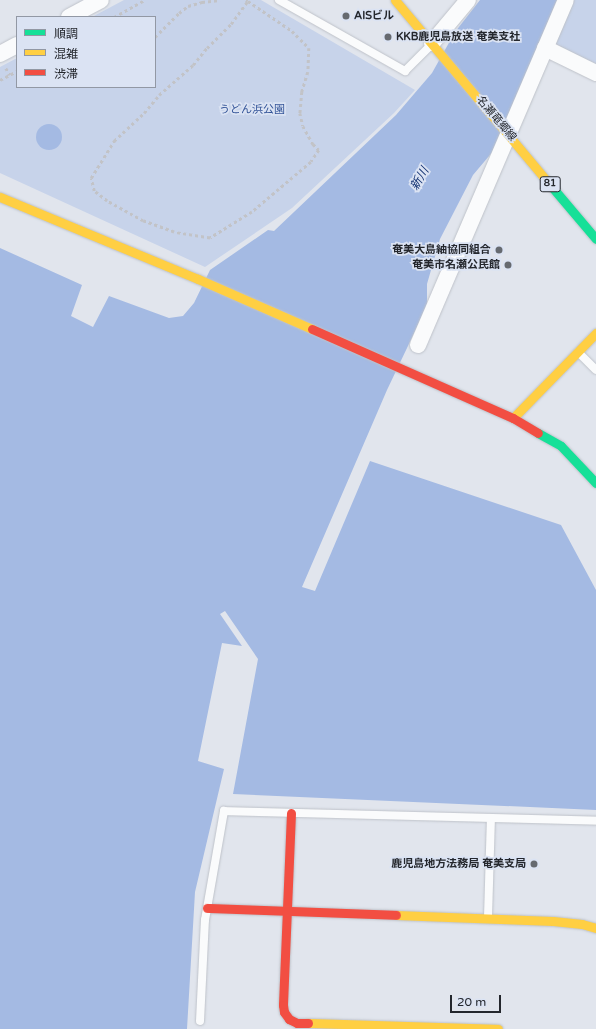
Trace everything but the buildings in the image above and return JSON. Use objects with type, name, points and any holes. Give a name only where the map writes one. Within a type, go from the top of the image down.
[{"type":"street","points":[[71,16],[101,0]]},
{"type":"street","name":"名瀬竜郷線","points":[[395,0],[596,239]]},
{"type":"street","points":[[434,45],[468,0]]},
{"type":"street","points":[[418,345],[506,132],[524,101],[566,0]]},
{"type":"street","points":[[0,54],[16,46]]},
{"type":"street","points":[[545,48],[596,73]]},
{"type":"street","points":[[0,197],[198,279],[513,418],[561,446],[596,483]]},
{"type":"street","points":[[513,418],[596,332]]},
{"type":"street","points":[[291,813],[283,1005],[284,1012],[289,1019],[297,1023],[335,1026],[498,1029]]},
{"type":"street","points":[[207,908],[553,921],[582,924],[596,928]]},
{"type":"lane","points":[[280,0],[405,71],[434,45]]},
{"type":"lane","points":[[578,352],[596,370]]},
{"type":"lane","points":[[200,1021],[207,908],[224,811],[596,821]]},
{"type":"lane","points":[[488,919],[492,818]]},
{"type":"path","points":[[116,16],[145,0]]},
{"type":"path","points":[[156,36],[188,6],[202,2],[220,0]]},
{"type":"path","points":[[247,0],[292,31],[309,48],[308,72],[302,92],[300,113],[303,126],[313,144],[319,150],[311,162],[252,212],[210,238],[174,232],[143,220],[107,201],[94,191],[91,178],[114,141],[144,113],[159,95],[193,65],[231,24],[247,0]]},
{"type":"path","points":[[0,80],[16,72]]},
{"type":"green space","name":"うどん浜公園","points":[[124,0],[261,0],[415,90],[394,113],[292,208],[205,267],[0,173],[0,67],[16,59],[16,88],[156,88],[156,16],[94,16]]},
{"type":"green space","points":[[573,0],[596,0],[596,64],[554,45]]},
{"type":"water","name":"新川","points":[[480,0],[557,0],[495,149],[473,175],[440,239],[427,284],[427,306],[387,390],[302,587],[315,591],[370,461],[561,525],[596,590],[596,810],[233,794],[258,659],[225,611],[220,614],[242,646],[222,643],[198,761],[224,769],[195,892],[187,1029],[0,1029],[0,248],[82,285],[71,316],[93,327],[109,296],[169,318],[183,316],[194,303],[210,270],[268,230],[274,231],[396,115],[432,73],[455,32]]},
{"type":"water","points":[[49,124],[58,128],[62,137],[58,146],[49,150],[40,146],[36,137],[40,128]]},
{"type":"traffic: fast","points":[[552,187],[596,239]]},
{"type":"traffic: fast","points":[[538,433],[561,446],[596,483]]},
{"type":"traffic: slow","points":[[395,0],[552,187]]},
{"type":"traffic: slow","points":[[0,197],[198,279],[312,329]]},
{"type":"traffic: slow","points":[[513,418],[596,333]]},
{"type":"traffic: slow","points":[[396,915],[553,921],[582,924],[596,928]]},
{"type":"traffic: slow","points":[[308,1023],[498,1029]]},
{"type":"traffic: jam","points":[[312,329],[513,418],[538,433]]},
{"type":"traffic: jam","points":[[291,813],[283,1005],[284,1012],[289,1019],[297,1023],[308,1023]]},
{"type":"traffic: jam","points":[[207,908],[396,915]]},
{"type":"place","name":"AISビル","points":[[346,16]]},
{"type":"place","name":"KKB鹿児島放送 奄美支社","points":[[388,37]]},
{"type":"place","name":"奄美大島紬協同組合","points":[[499,250]]},
{"type":"place","name":"奄美市名瀬公民館","points":[[508,265]]},
{"type":"place","name":"鹿児島地方法務局 奄美支局","points":[[534,864]]}]
